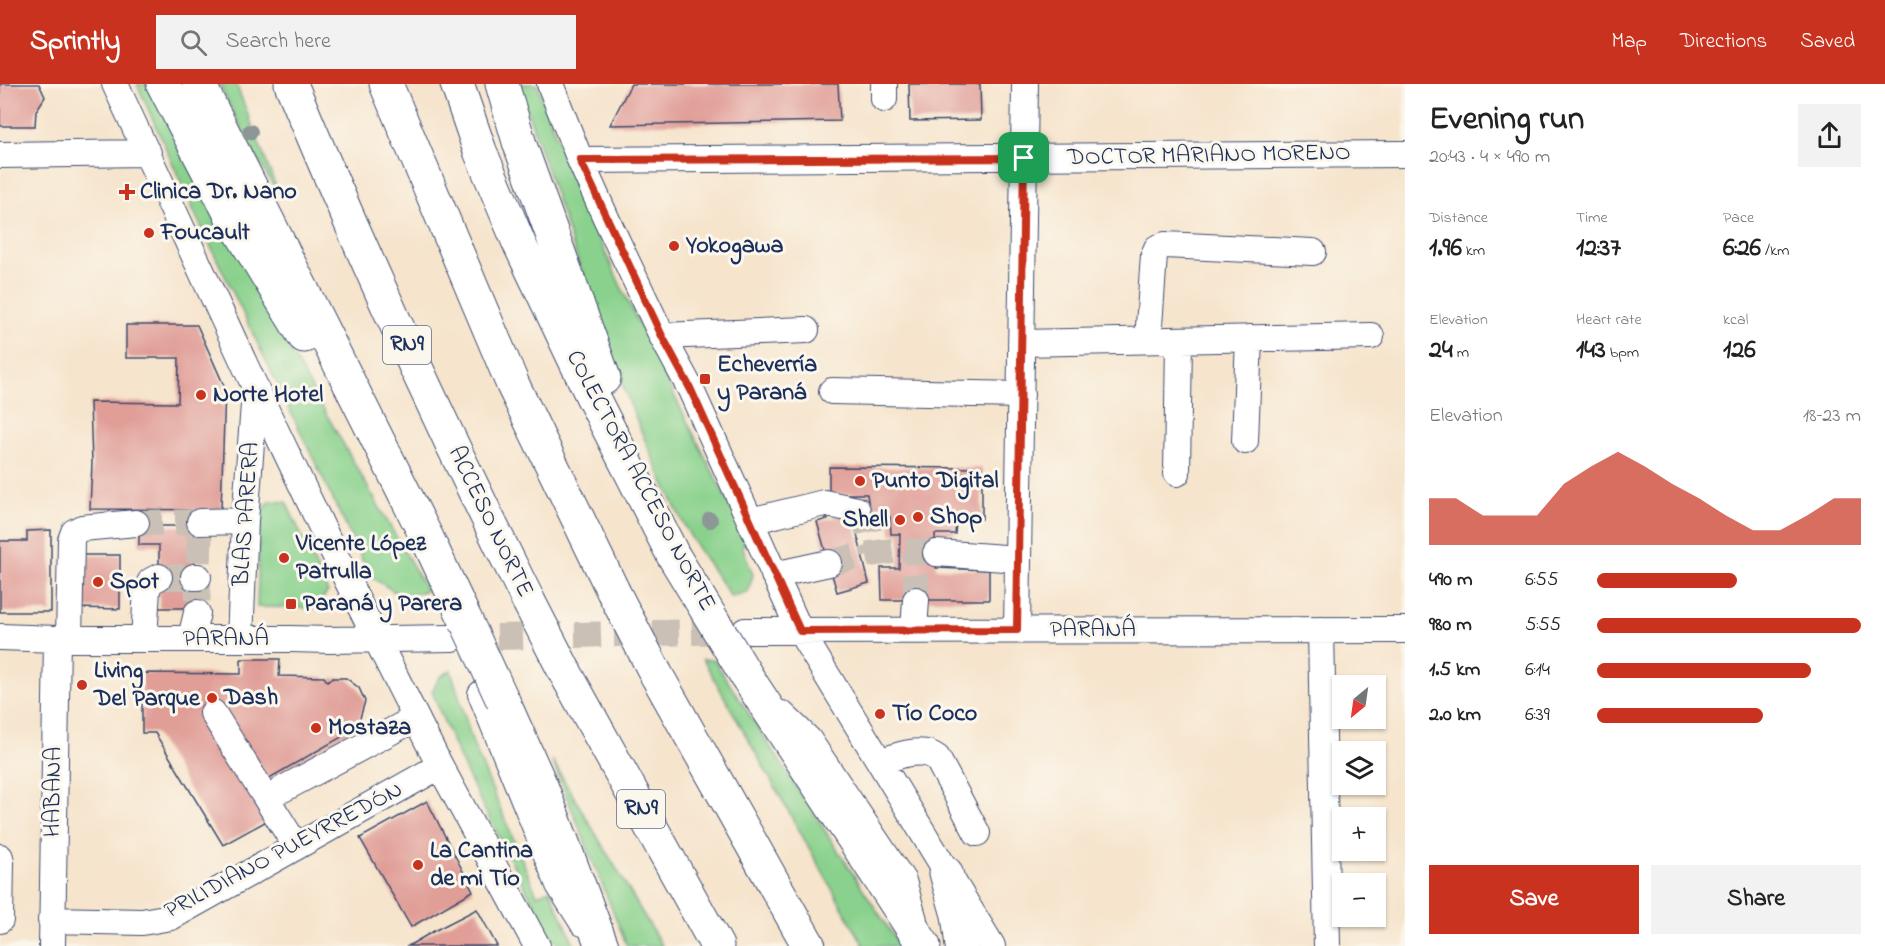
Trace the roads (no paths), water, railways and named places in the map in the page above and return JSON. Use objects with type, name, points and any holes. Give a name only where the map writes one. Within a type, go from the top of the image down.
[{"type":"highway","points":[[163,84],[234,221],[429,542]]},
{"type":"highway","points":[[199,84],[429,542],[492,697],[542,788],[602,946]]},
{"type":"highway","name":"ACCESO NORTE","points":[[291,84],[327,170],[423,381],[529,602],[565,672],[717,946]]},
{"type":"highway","points":[[386,84],[513,385],[613,591],[656,674],[809,946]]},
{"type":"highway","name":"COLECTORA ACCESO NORTE","points":[[457,84],[480,151],[519,243],[591,394],[671,551],[749,681],[921,941]]},
{"type":"highway","points":[[502,84],[520,146],[671,551]]},
{"type":"highway","points":[[946,873],[958,915],[962,946]]},
{"type":"street","name":"BLAS PARERA","points":[[116,84],[256,389],[376,639],[440,766],[537,946]]},
{"type":"street","points":[[550,84],[580,160],[662,336],[690,388],[800,631],[992,946]]},
{"type":"street","points":[[1017,630],[1025,84]]},
{"type":"street","points":[[0,155],[148,153]]},
{"type":"street","name":"DOCTOR MARIANO MORENO","points":[[580,160],[1405,154]]},
{"type":"street","points":[[1148,340],[1154,255],[1157,248],[1165,245],[1313,252]]},
{"type":"street","points":[[662,336],[806,330]]},
{"type":"street","points":[[1021,343],[1371,336]]},
{"type":"street","points":[[1245,441],[1249,339]]},
{"type":"street","points":[[1177,473],[1179,340]]},
{"type":"street","name":"BLAS PARERA","points":[[240,639],[245,520],[256,389]]},
{"type":"street","points":[[832,391],[1021,395]]},
{"type":"street","points":[[750,520],[824,503],[857,510]]},
{"type":"street","points":[[200,522],[245,520]]},
{"type":"street","name":"HABANA","points":[[52,946],[51,920],[63,639],[71,540],[74,532],[82,528],[136,523]]},
{"type":"street","points":[[936,553],[1018,559]]},
{"type":"street","points":[[774,575],[829,563]]},
{"type":"street","points":[[144,639],[147,589],[151,581],[159,577]]},
{"type":"street","points":[[914,630],[916,600]]},
{"type":"street","points":[[191,638],[197,613]]},
{"type":"street","points":[[1321,630],[1327,946]]},
{"type":"street","name":"PARANÁ","points":[[745,631],[1405,630]]},
{"type":"street","name":"PARANÁ","points":[[0,637],[63,639],[452,638]]},
{"type":"street","points":[[492,697],[559,885],[597,946]]},
{"type":"street","points":[[213,713],[296,846]]},
{"type":"street","points":[[283,789],[416,718]]},
{"type":"street","points":[[879,762],[903,754],[927,752],[933,755],[937,758],[977,833]]},
{"type":"street","name":"PRILIDIANO PUEYRREDÓN","points":[[51,920],[142,922],[171,916],[440,766]]},
{"type":"street","points":[[0,857],[0,920]]},
{"type":"tunnel","points":[[857,510],[867,523],[874,554]]},
{"type":"tunnel","points":[[136,523],[200,522],[197,613]]},
{"type":"tunnel","points":[[829,563],[862,555],[899,550],[936,553]]},
{"type":"tunnel","points":[[916,552],[916,600]]},
{"type":"tunnel","points":[[159,577],[194,577]]},
{"type":"tunnel","points":[[458,638],[734,631]]},
{"type":"place","name":"Clinica Dr. Nano","points":[[127,192]]},
{"type":"place","name":"Foucault","points":[[149,233]]},
{"type":"place","name":"Yokogawa","points":[[674,246]]},
{"type":"place","name":"Echeverría y Paraná","points":[[705,379]]},
{"type":"place","name":"Norte Hotel","points":[[201,395]]},
{"type":"place","name":"Punto Digital","points":[[860,481]]},
{"type":"place","name":"Shop","points":[[918,517]]},
{"type":"place","name":"Shell","points":[[900,520]]},
{"type":"place","name":"Vicente López Patrulla","points":[[284,558]]},
{"type":"place","name":"Spot","points":[[98,582]]},
{"type":"place","name":"Paraná y Parera","points":[[291,604]]},
{"type":"place","name":"Living Del Parque","points":[[82,685]]},
{"type":"place","name":"Dash","points":[[212,698]]},
{"type":"place","name":"Tío Coco","points":[[880,714]]},
{"type":"place","name":"Mostaza","points":[[316,728]]},
{"type":"place","name":"La Cantina de mi Tío","points":[[418,865]]}]
